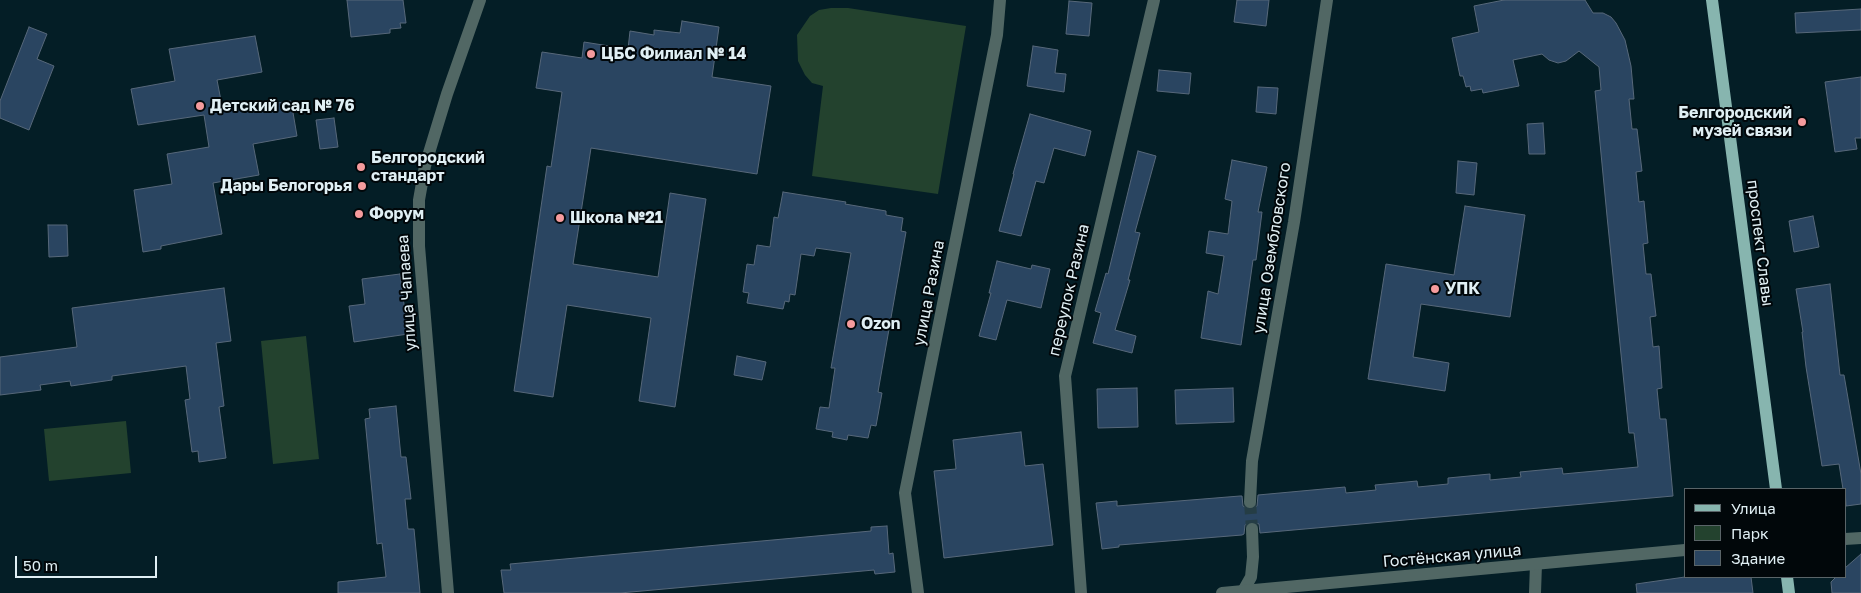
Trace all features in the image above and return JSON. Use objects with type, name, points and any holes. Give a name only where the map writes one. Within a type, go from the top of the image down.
[{"type":"main road","name":"проспект Славы","points":[[1712,0],[1776,488]]},
{"type":"main road","points":[[1787,578],[1789,593]]},
{"type":"street","name":"улица Чапаева","points":[[448,593],[418,246],[419,200],[425,166],[447,94],[480,0]]},
{"type":"street","name":"улица Разина","points":[[918,593],[905,493],[998,35],[1000,0]]},
{"type":"street","name":"переулок Разина","points":[[1081,593],[1065,376],[1154,0]]},
{"type":"street","name":"улица Озембловского","points":[[1250,502],[1252,461],[1294,222],[1326,0]]},
{"type":"street","points":[[1242,592],[1251,577],[1253,557],[1252,529]]},
{"type":"street","points":[[1846,539],[1861,538]]},
{"type":"street","name":"Гостёнская улица","points":[[1222,593],[1684,550]]},
{"type":"street","points":[[1535,593],[1536,564]]},
{"type":"green space","points":[[848,8],[966,26],[938,194],[812,176],[823,86],[812,83],[805,75],[798,61],[797,35],[810,16],[819,10]]},
{"type":"green space","points":[[306,336],[319,459],[273,464],[261,341]]},
{"type":"green space","points":[[126,421],[131,473],[49,481],[44,429]]},
{"type":"building","points":[[347,0],[403,0],[406,23],[400,23],[401,28],[390,29],[390,33],[351,37]]},
{"type":"building","points":[[1237,0],[1269,0],[1266,26],[1234,22]]},
{"type":"building","points":[[1504,0],[1585,0],[1593,13],[1603,13],[1611,17],[1625,40],[1631,66],[1634,99],[1629,99],[1632,129],[1637,129],[1642,171],[1636,172],[1639,202],[1644,201],[1648,243],[1643,244],[1646,274],[1651,274],[1656,316],[1650,317],[1653,347],[1659,346],[1662,388],[1657,389],[1660,419],[1666,419],[1673,496],[1260,533],[1259,524],[1251,521],[1245,525],[1244,534],[1242,535],[1119,545],[1119,547],[1102,549],[1096,503],[1117,501],[1117,506],[1242,496],[1243,506],[1250,510],[1257,506],[1258,495],[1345,487],[1346,493],[1376,490],[1375,485],[1417,481],[1418,487],[1448,484],[1448,478],[1490,474],[1490,480],[1521,477],[1520,472],[1562,468],[1563,474],[1638,467],[1634,433],[1629,433],[1607,216],[1595,91],[1601,90],[1599,67],[1579,51],[1566,61],[1558,63],[1549,60],[1542,54],[1513,60],[1519,86],[1483,93],[1482,89],[1471,91],[1470,86],[1466,87],[1463,76],[1460,76],[1452,38],[1479,32],[1474,6]]},
{"type":"building","points":[[1069,1],[1092,3],[1089,36],[1066,34]]},
{"type":"building","points":[[1861,9],[1861,30],[1796,33],[1795,13]]},
{"type":"building","name":"Школа №21","points":[[682,21],[719,27],[712,77],[771,86],[757,174],[591,148],[573,264],[658,277],[670,193],[706,199],[675,407],[639,401],[651,318],[567,305],[553,397],[514,391],[547,166],[551,167],[562,92],[536,88],[542,52],[582,58],[584,42],[628,49],[630,31],[654,35],[654,30],[680,33]]},
{"type":"building","points":[[29,27],[47,34],[37,59],[54,66],[29,130],[0,118],[0,101]]},
{"type":"building","points":[[255,36],[262,72],[217,80],[223,111],[291,101],[297,136],[253,144],[259,175],[213,183],[222,234],[161,246],[161,249],[143,252],[134,190],[172,184],[167,154],[209,147],[204,115],[138,125],[131,89],[175,81],[169,49]]},
{"type":"building","points":[[1033,46],[1058,50],[1055,73],[1066,74],[1064,92],[1027,86]]},
{"type":"building","points":[[1159,70],[1191,73],[1189,94],[1157,91]]},
{"type":"building","points":[[1861,77],[1861,138],[1855,138],[1857,149],[1835,152],[1825,82]]},
{"type":"building","points":[[1258,87],[1278,88],[1276,114],[1256,112]]},
{"type":"building","points":[[1030,114],[1091,131],[1085,156],[1054,148],[1044,183],[1036,181],[1021,236],[999,231]]},
{"type":"building","points":[[334,118],[338,147],[320,149],[316,120]]},
{"type":"building","points":[[1543,123],[1545,154],[1529,154],[1527,124]]},
{"type":"building","points":[[1138,151],[1156,156],[1135,232],[1140,233],[1128,280],[1130,280],[1115,330],[1136,336],[1132,353],[1093,343],[1101,313],[1095,311],[1106,273],[1108,274]]},
{"type":"building","points":[[1232,160],[1267,167],[1258,212],[1262,212],[1256,260],[1253,260],[1241,345],[1201,338],[1208,291],[1218,294],[1224,256],[1206,253],[1209,231],[1228,234],[1232,201],[1225,199]]},
{"type":"building","points":[[1458,161],[1477,163],[1474,195],[1456,193]]},
{"type":"building","points":[[783,192],[846,202],[845,204],[886,211],[886,215],[903,218],[901,231],[906,232],[878,392],[882,393],[876,426],[871,425],[868,438],[848,435],[847,440],[832,437],[833,432],[816,429],[820,407],[829,408],[835,368],[831,368],[851,253],[816,248],[814,256],[801,254],[795,295],[790,294],[789,302],[785,301],[783,309],[747,303],[749,293],[743,292],[747,264],[754,265],[757,245],[770,247],[774,217],[778,218]]},
{"type":"building","name":"УПК","points":[[1465,206],[1525,215],[1510,317],[1421,304],[1413,357],[1449,363],[1445,391],[1368,379],[1386,264],[1454,275]]},
{"type":"building","points":[[1813,216],[1819,247],[1794,252],[1789,221]]},
{"type":"building","points":[[48,225],[67,225],[68,256],[49,257]]},
{"type":"building","points":[[997,261],[1031,269],[1032,265],[1050,269],[1041,308],[1007,300],[996,340],[979,336],[991,293],[989,293]]},
{"type":"building","points":[[400,274],[408,334],[354,342],[349,306],[365,304],[362,279]]},
{"type":"building","points":[[1830,284],[1840,375],[1844,375],[1861,474],[1861,504],[1846,506],[1846,488],[1843,488],[1839,464],[1822,466],[1796,289]]},
{"type":"building","points":[[224,288],[231,341],[216,343],[224,406],[219,407],[226,458],[199,462],[198,451],[192,452],[185,400],[190,399],[186,366],[112,376],[112,380],[71,386],[70,381],[40,385],[41,390],[0,395],[0,357],[77,347],[72,308]]},
{"type":"building","points":[[737,356],[766,362],[762,380],[734,375]]},
{"type":"building","points":[[1137,388],[1138,427],[1098,428],[1097,389]]},
{"type":"building","points":[[1233,388],[1234,422],[1176,424],[1175,390]]},
{"type":"building","points":[[396,406],[401,457],[406,457],[411,499],[405,499],[408,529],[414,529],[420,593],[338,593],[338,582],[386,577],[382,543],[377,544],[365,419],[370,418],[369,409]]},
{"type":"building","points":[[1021,432],[1025,466],[1043,464],[1053,545],[944,558],[934,471],[956,469],[953,440]]},
{"type":"building","points":[[887,526],[889,554],[893,553],[895,572],[875,574],[874,570],[620,593],[504,593],[501,570],[511,570],[510,564],[871,531],[871,527]]},
{"type":"building","points":[[1861,554],[1861,593],[1832,593],[1831,582],[1835,578],[1846,578],[1846,567]]},
{"type":"building","points":[[1684,577],[1751,578],[1753,593],[1637,593],[1636,584]]},
{"type":"tunnel","points":[[1250,502],[1252,529]]},
{"type":"place","name":"ЦБС Филиал № 14","points":[[591,54]]},
{"type":"place","name":"Детский сад № 76","points":[[200,106]]},
{"type":"place","name":"Белгородский музей связи","points":[[1802,122]]},
{"type":"place","name":"Белгородский стандарт","points":[[361,167]]},
{"type":"place","name":"Дары Белогорья","points":[[362,186]]},
{"type":"place","name":"Форум","points":[[359,214]]},
{"type":"place","name":"Школа №21","points":[[560,218]]},
{"type":"place","name":"УПК","points":[[1435,289]]},
{"type":"place","name":"Ozon","points":[[851,324]]}]
